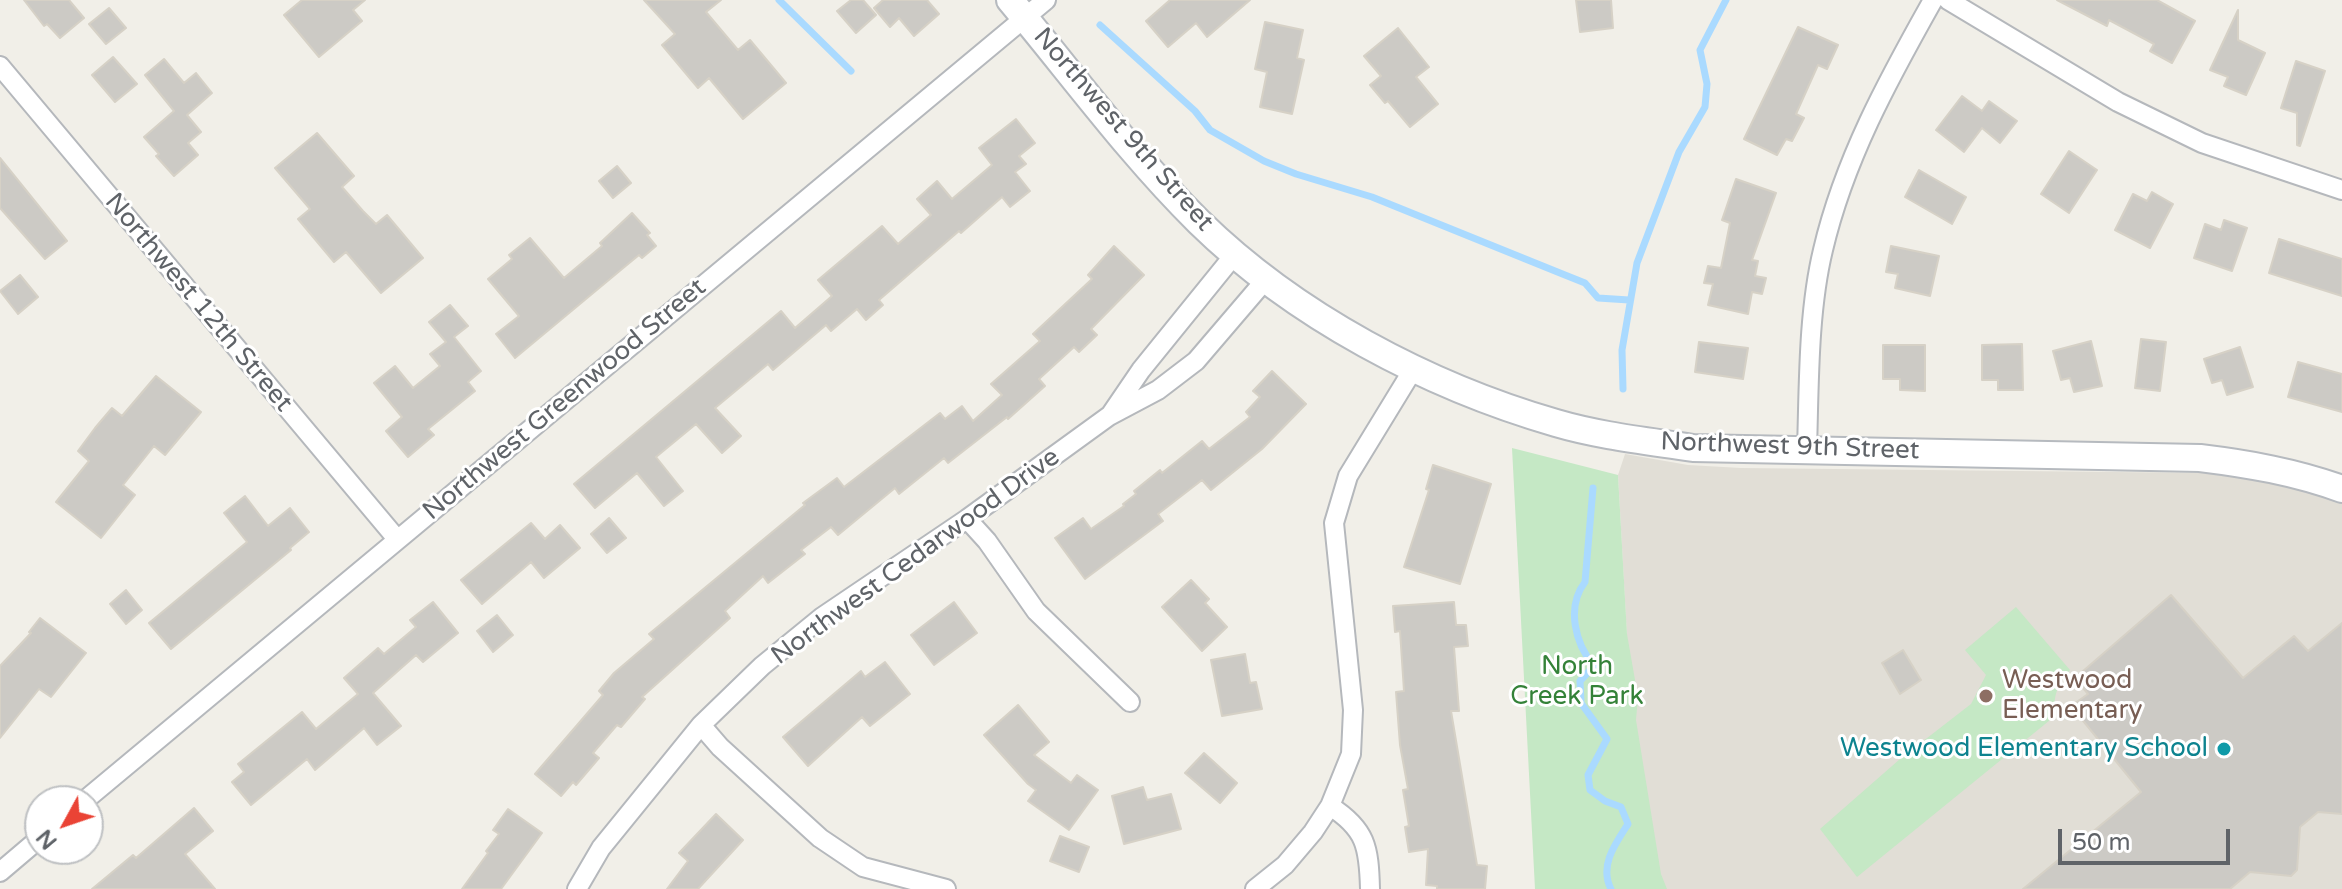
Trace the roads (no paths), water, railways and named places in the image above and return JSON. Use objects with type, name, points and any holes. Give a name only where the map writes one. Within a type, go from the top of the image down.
[{"type":"street","name":"Northwest Greenwood Street","points":[[103,785],[397,539],[1018,9],[1046,0]]},
{"type":"street","points":[[1807,450],[1818,282],[1822,252],[1834,208],[1871,115],[1933,0]]},
{"type":"street","points":[[1948,0],[2118,102],[2202,143],[2342,190]]},
{"type":"street","name":"Northwest 9th Street","points":[[1018,9],[1170,191],[1235,254],[1349,334],[1414,368],[1494,403],[1557,424],[1693,448],[2200,458],[2255,464],[2309,477],[2342,489]]},
{"type":"street","name":"Northwest 12th Street","points":[[0,66],[397,539]]},
{"type":"street","name":"Northwest Cedarwood Drive","points":[[1109,416],[1141,370],[1235,254]]},
{"type":"street","name":"Northwest Cedarwood Drive","points":[[577,889],[601,848],[701,725],[762,666],[822,617],[967,519],[1109,416],[1158,390],[1196,361],[1267,278]]},
{"type":"street","points":[[1255,889],[1301,848],[1330,806],[1351,754],[1353,710],[1334,523],[1348,476],[1414,368]]},
{"type":"street","points":[[967,519],[987,541],[1036,611],[1130,702]]},
{"type":"street","points":[[701,725],[742,767],[831,845],[863,867],[946,889]]},
{"type":"street","points":[[1330,806],[1350,819],[1361,833],[1367,853],[1370,889]]},
{"type":"street","points":[[0,872],[24,852]]},
{"type":"waterway","points":[[779,0],[851,71]]},
{"type":"waterway","points":[[1623,389],[1622,350],[1637,263],[1679,152],[1705,107],[1707,84],[1700,50],[1726,0]]},
{"type":"waterway","points":[[1100,25],[1195,111],[1210,130],[1264,161],[1372,197],[1585,283],[1598,298],[1629,300]]},
{"type":"waterway","points":[[1593,488],[1585,582],[1579,592],[1574,614],[1582,647],[1594,666],[1580,681],[1581,703],[1607,739],[1588,775],[1590,790],[1605,801],[1621,807],[1628,824],[1608,864],[1611,889]]},
{"type":"place","name":"Westwood Elementary","points":[[1986,696]]},
{"type":"place","name":"Westwood Elementary School","points":[[2224,749]]},
{"type":"park label","name":"North Creek Park","points":[[1577,682]]}]
